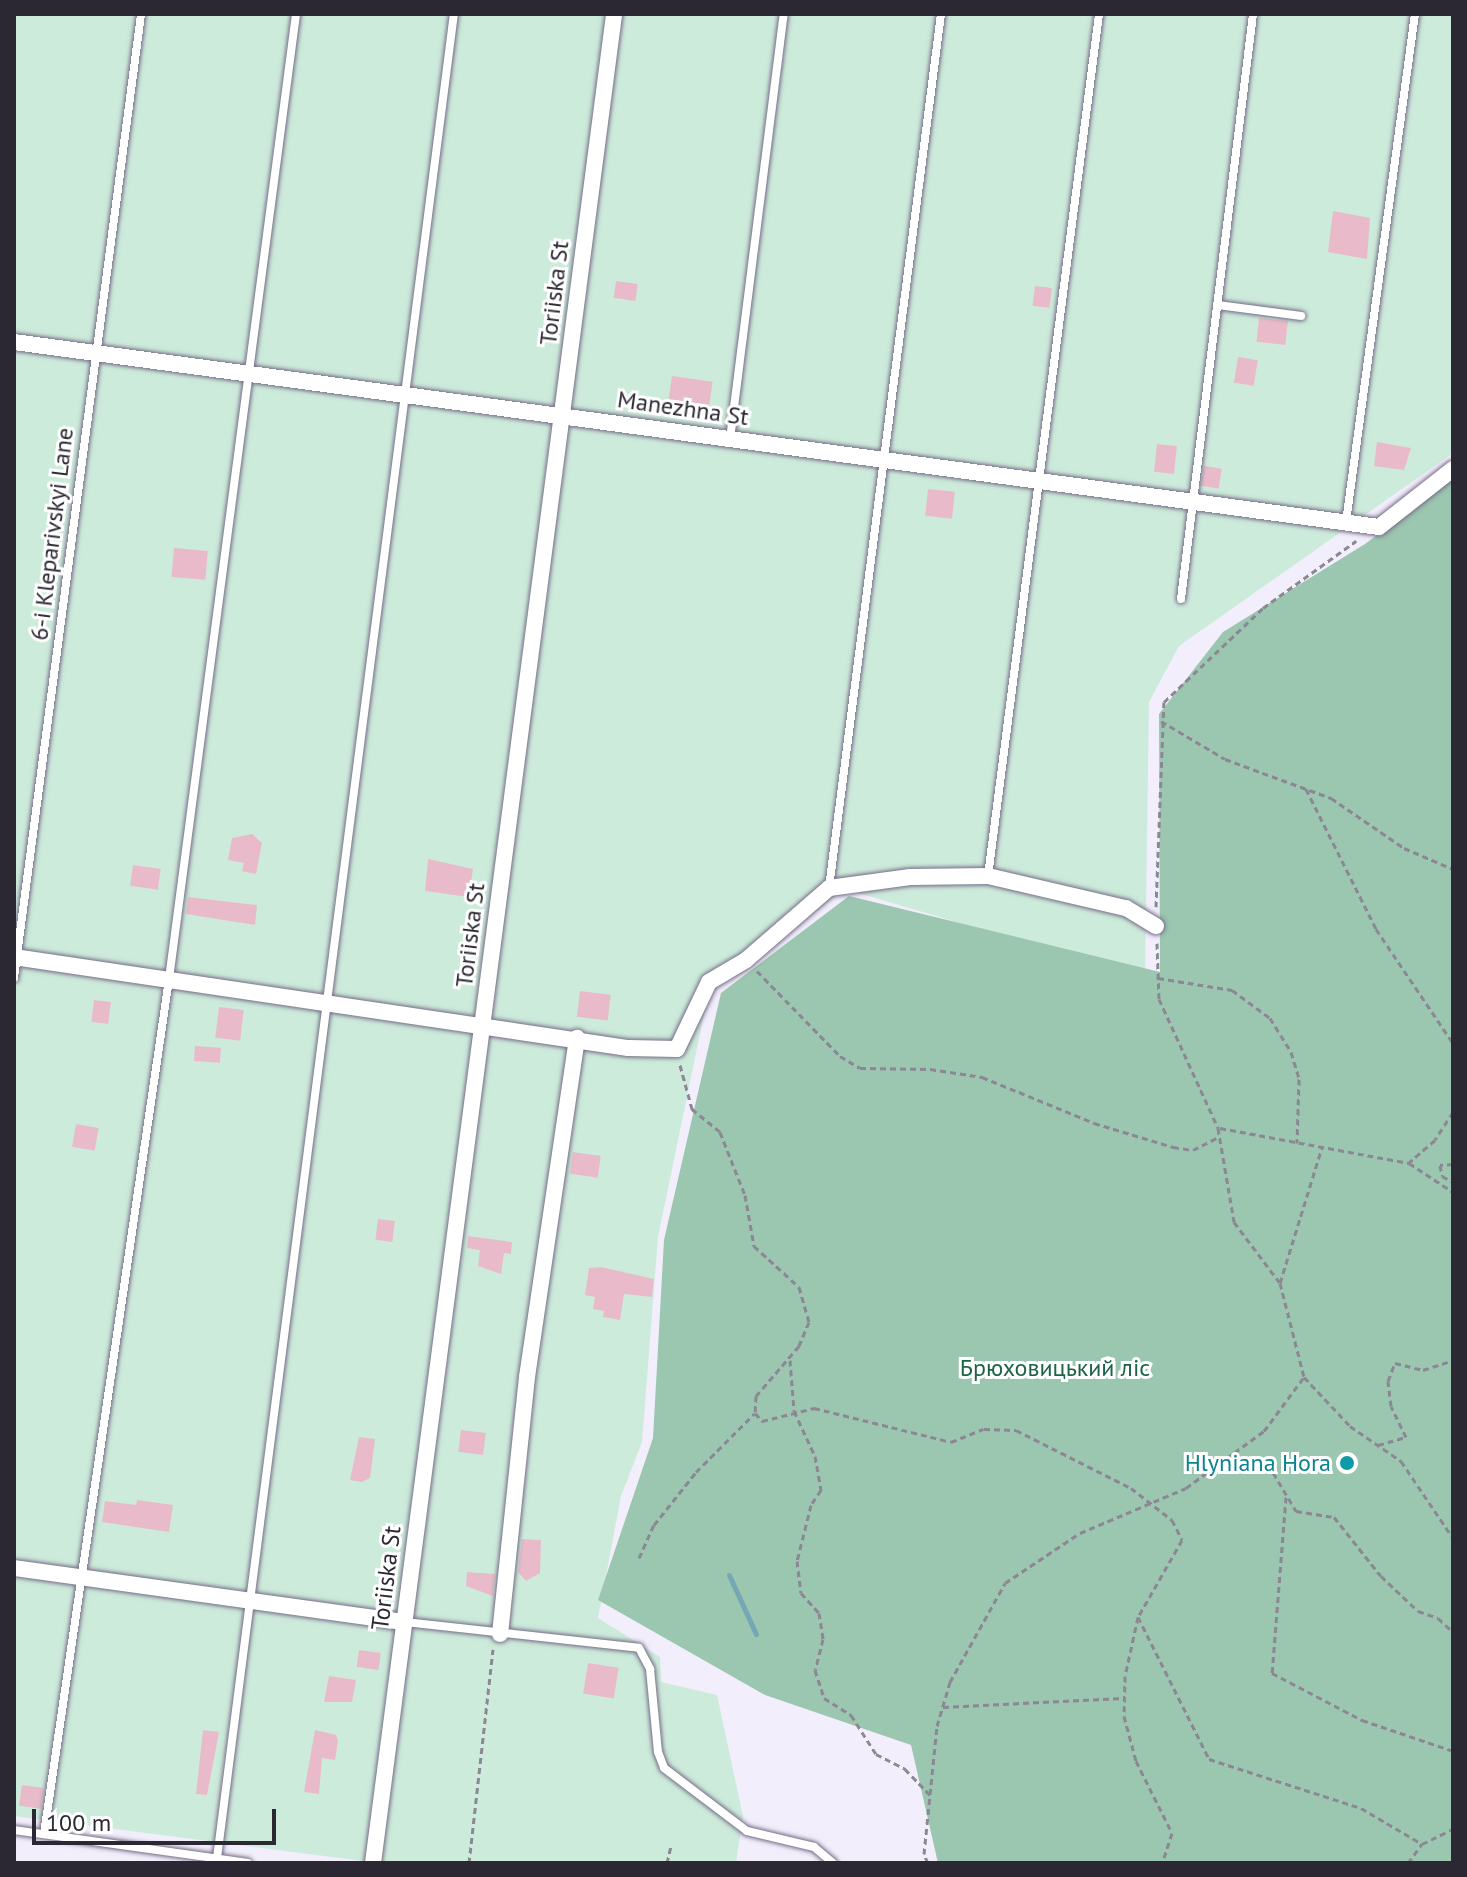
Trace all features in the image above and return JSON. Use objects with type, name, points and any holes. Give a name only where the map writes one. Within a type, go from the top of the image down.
[{"type":"street","name":"Toriiska St","points":[[373,1863],[614,14]]},
{"type":"street","name":"Manezhna St","points":[[14,342],[1379,527]]},
{"type":"street","points":[[1379,527],[1453,469]]},
{"type":"street","points":[[16,957],[628,1048],[677,1049],[709,982],[746,960],[829,888],[910,877],[988,876],[1126,908],[1156,926]]},
{"type":"street","points":[[497,1633],[527,1377],[577,1038]]},
{"type":"street","points":[[14,1568],[404,1622]]},
{"type":"lane","name":"6-i Kleparivskyi Lane","points":[[14,978],[141,14]]},
{"type":"lane","points":[[44,1834],[169,979],[296,14]]},
{"type":"lane","points":[[217,1858],[246,1600],[408,395],[454,14]]},
{"type":"lane","points":[[730,439],[784,14]]},
{"type":"lane","points":[[829,888],[941,14]]},
{"type":"lane","points":[[988,876],[1099,14]]},
{"type":"lane","points":[[1181,599],[1253,14]]},
{"type":"lane","points":[[1346,522],[1415,14]]},
{"type":"lane","points":[[1218,305],[1301,316]]},
{"type":"lane","points":[[404,1622],[639,1648],[650,1669],[658,1752],[664,1768],[747,1831],[814,1847],[833,1863]]},
{"type":"lane","points":[[14,1830],[248,1863]]},
{"type":"path","points":[[1379,527],[1331,556],[1208,655],[1164,702],[1156,926],[1159,999],[1218,1128],[1234,1222],[1280,1283],[1304,1377],[1350,1426],[1401,1461],[1453,1538]]},
{"type":"path","points":[[1161,721],[1225,759],[1331,798],[1404,848],[1453,869]]},
{"type":"path","points":[[1306,789],[1376,929],[1453,1043]]},
{"type":"path","points":[[746,960],[840,1056],[860,1068],[942,1069],[982,1077],[1173,1147],[1193,1150],[1220,1136]]},
{"type":"path","points":[[1158,978],[1232,990],[1270,1018],[1291,1052],[1299,1079],[1297,1143]]},
{"type":"path","points":[[639,1558],[654,1525],[696,1472],[755,1413],[756,1396],[790,1358],[809,1322],[799,1287],[754,1246],[745,1195],[720,1132],[692,1109],[677,1049]]},
{"type":"path","points":[[1409,1163],[1435,1140],[1453,1112]]},
{"type":"path","points":[[1218,1128],[1409,1163],[1453,1192]]},
{"type":"path","points":[[1280,1283],[1322,1147]]},
{"type":"path","points":[[1453,1164],[1440,1165],[1442,1176],[1453,1182]]},
{"type":"path","points":[[790,1358],[794,1411],[815,1456],[821,1490],[811,1505],[797,1561],[801,1593],[819,1613],[823,1639],[815,1670],[824,1698],[851,1715],[876,1754],[905,1769],[930,1795]]},
{"type":"path","points":[[1378,1445],[1406,1437],[1391,1406],[1388,1381],[1395,1363],[1423,1370],[1453,1360]]},
{"type":"path","points":[[928,1863],[924,1854],[943,1707],[950,1682],[1005,1583],[1080,1533],[1186,1488],[1264,1431],[1304,1377]]},
{"type":"path","points":[[755,1413],[762,1421],[814,1408],[857,1416],[906,1434],[951,1442],[984,1429],[1016,1430],[1152,1502],[1172,1520],[1182,1540],[1138,1617],[1124,1698],[1136,1761],[1172,1833],[1162,1863]]},
{"type":"path","points":[[1220,1463],[1242,1467],[1253,1458],[1268,1464],[1296,1511],[1334,1517],[1381,1576],[1418,1611],[1438,1618],[1453,1632]]},
{"type":"path","points":[[1286,1497],[1272,1673],[1362,1720],[1453,1751]]},
{"type":"path","points":[[1138,1617],[1209,1759],[1361,1808],[1422,1844]]},
{"type":"path","points":[[469,1863],[497,1633]]},
{"type":"path","points":[[943,1707],[1124,1698]]},
{"type":"path","points":[[1408,1863],[1422,1844],[1453,1829]]},
{"type":"path","points":[[667,1863],[671,1846]]},
{"type":"green space","points":[[14,14],[1453,14],[1453,453],[1179,646],[1149,702],[1145,978],[845,889],[708,995],[658,1237],[642,1442],[621,1496],[598,1618],[660,1657],[661,1682],[717,1695],[743,1816],[736,1863],[379,1863],[14,1816]]},
{"type":"green space","name":"Брюховицький ліс","points":[[1453,479],[1453,1863],[938,1863],[911,1745],[765,1695],[598,1600],[653,1438],[664,1240],[721,993],[849,896],[1160,972],[1159,714],[1223,632],[1365,544]]},
{"type":"building","points":[[1333,211],[1370,218],[1367,259],[1328,252]]},
{"type":"building","points":[[616,281],[638,284],[635,301],[614,298]]},
{"type":"building","points":[[1035,286],[1052,288],[1049,308],[1033,306]]},
{"type":"building","points":[[1259,318],[1288,321],[1285,345],[1256,342]]},
{"type":"building","points":[[1238,357],[1258,360],[1254,386],[1234,383]]},
{"type":"building","points":[[672,376],[713,382],[709,405],[669,400]]},
{"type":"building","points":[[1377,442],[1411,448],[1404,470],[1374,466]]},
{"type":"building","points":[[1157,444],[1177,446],[1174,474],[1154,472]]},
{"type":"building","points":[[1204,466],[1222,469],[1219,489],[1201,486]]},
{"type":"building","points":[[928,489],[955,492],[952,519],[925,516]]},
{"type":"building","points":[[174,548],[208,551],[205,580],[171,577]]},
{"type":"building","points":[[252,834],[262,843],[256,874],[242,871],[244,863],[228,860],[232,838]]},
{"type":"building","points":[[428,859],[473,869],[469,897],[425,891]]},
{"type":"building","points":[[133,865],[161,869],[158,890],[130,886]]},
{"type":"building","points":[[188,897],[257,905],[255,925],[186,914]]},
{"type":"building","points":[[580,991],[611,995],[608,1021],[577,1017]]},
{"type":"building","points":[[94,1000],[111,1002],[108,1024],[91,1022]]},
{"type":"building","points":[[219,1007],[244,1010],[240,1041],[215,1038]]},
{"type":"building","points":[[195,1046],[221,1048],[220,1063],[194,1061]]},
{"type":"building","points":[[76,1124],[99,1128],[95,1151],[72,1147]]},
{"type":"building","points":[[573,1152],[601,1156],[598,1178],[570,1174]]},
{"type":"building","points":[[378,1219],[395,1221],[392,1242],[375,1240]]},
{"type":"building","points":[[468,1236],[512,1242],[511,1254],[504,1253],[501,1274],[478,1266],[480,1250],[467,1248]]},
{"type":"building","points":[[601,1267],[654,1279],[652,1297],[624,1294],[620,1320],[603,1317],[604,1311],[593,1309],[595,1297],[585,1295],[589,1268]]},
{"type":"building","points":[[461,1430],[486,1433],[483,1455],[458,1452]]},
{"type":"building","points":[[359,1437],[375,1439],[370,1478],[362,1482],[350,1480]]},
{"type":"building","points":[[137,1500],[173,1505],[169,1532],[102,1522],[105,1501],[136,1505]]},
{"type":"building","points":[[522,1539],[541,1540],[540,1573],[526,1581],[518,1572]]},
{"type":"building","points":[[467,1572],[495,1574],[493,1596],[466,1586]]},
{"type":"building","points":[[359,1650],[381,1653],[378,1670],[357,1667]]},
{"type":"building","points":[[588,1663],[619,1668],[614,1698],[583,1694]]},
{"type":"building","points":[[329,1676],[356,1680],[352,1702],[324,1702]]},
{"type":"building","points":[[203,1730],[219,1732],[207,1795],[196,1794]]},
{"type":"building","points":[[315,1730],[336,1735],[338,1741],[335,1760],[322,1758],[319,1794],[304,1792]]},
{"type":"building","points":[[22,1785],[44,1788],[41,1809],[19,1806]]},
{"type":"waterway","points":[[729,1575],[756,1634]]},
{"type":"place","name":"Hlyniana Hora","points":[[1347,1463]]}]
